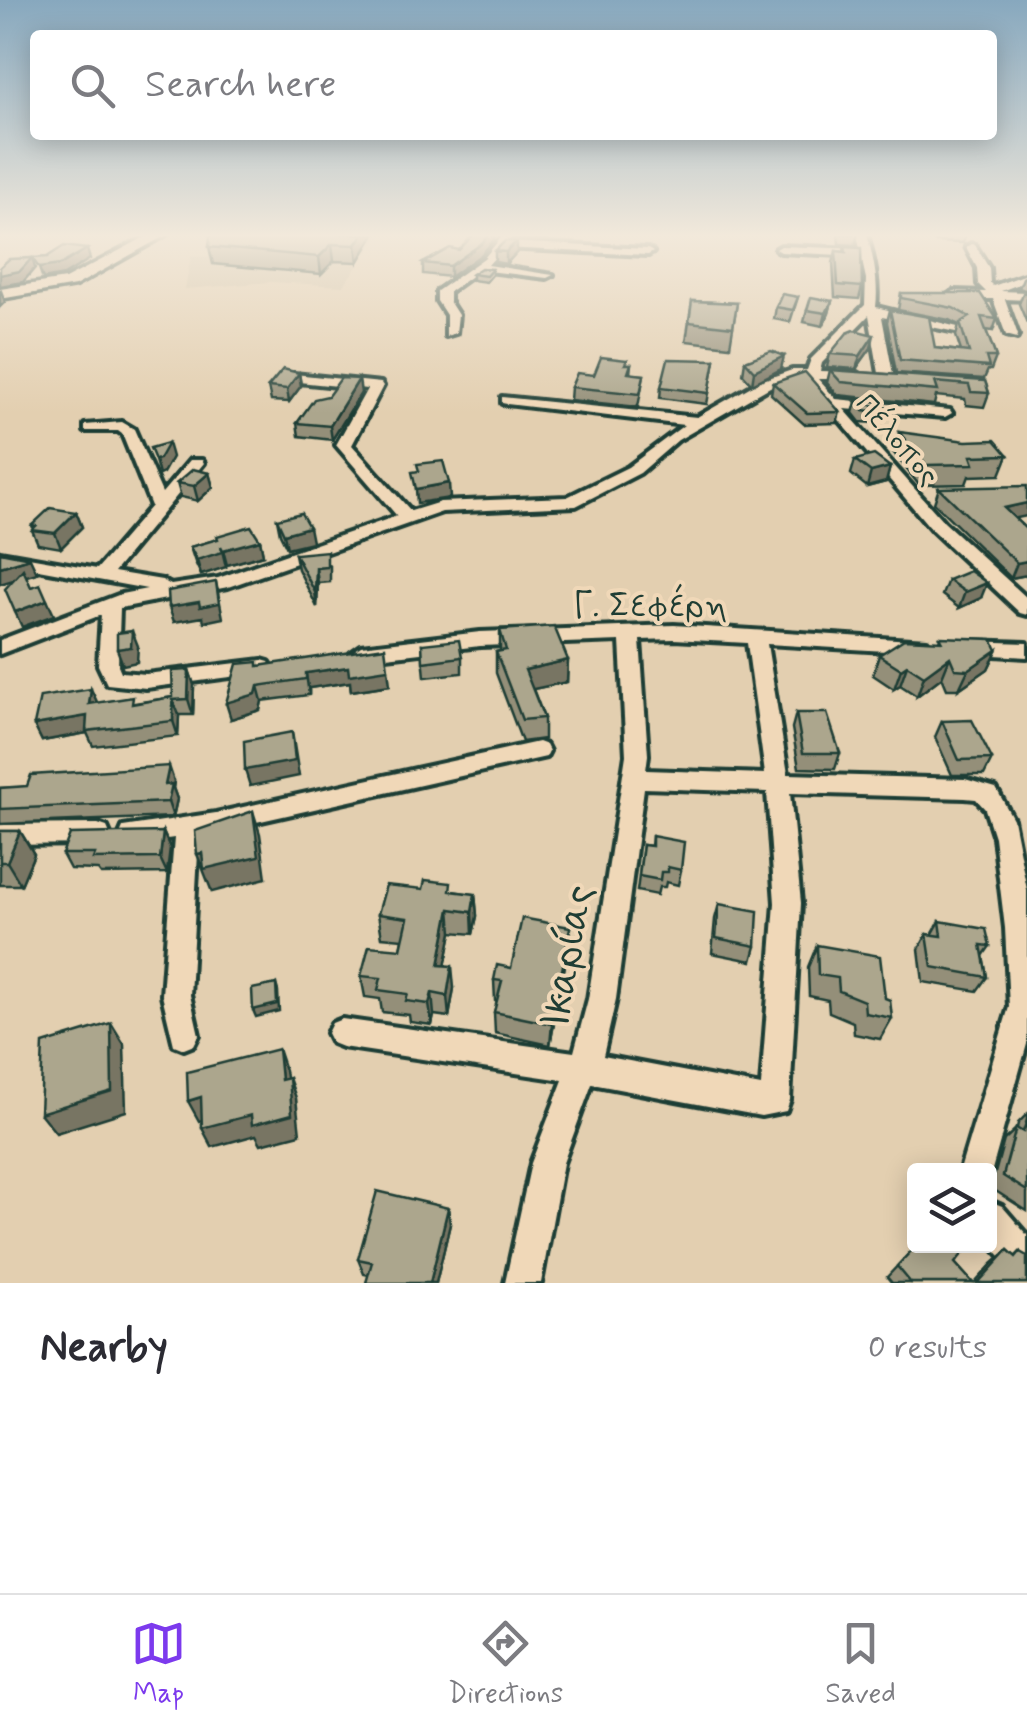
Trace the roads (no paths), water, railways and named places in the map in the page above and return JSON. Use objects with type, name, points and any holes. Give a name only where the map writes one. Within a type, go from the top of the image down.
[{"type":"street","points":[[443,294],[452,315],[450,333]]},
{"type":"street","points":[[874,294],[887,379]]},
{"type":"street","points":[[996,294],[1012,335]]},
{"type":"street","points":[[934,298],[1027,296]]},
{"type":"street","points":[[876,304],[956,328]]},
{"type":"street","name":"Πέλοπος","points":[[876,304],[816,362],[810,374],[830,403],[919,494],[954,542],[1027,609]]},
{"type":"street","points":[[0,647],[111,604],[221,583],[462,504],[575,501],[634,470],[668,441],[776,378],[810,374],[906,381]]},
{"type":"street","points":[[294,378],[376,386],[344,445],[408,519]]},
{"type":"street","points":[[507,400],[700,422]]},
{"type":"street","points":[[830,403],[945,414]]},
{"type":"street","points":[[90,428],[122,426],[128,432],[160,506]]},
{"type":"street","points":[[101,574],[196,463]]},
{"type":"street","points":[[0,558],[162,586],[166,591]]},
{"type":"street","points":[[111,604],[108,665],[111,676],[118,681],[283,664]]},
{"type":"street","name":"Γ. Σεφέρη","points":[[340,656],[492,638],[630,634],[1027,650]]},
{"type":"street","name":"Ικαρίας","points":[[523,1283],[548,1162],[584,1069],[602,999],[638,743],[630,634]]},
{"type":"street","points":[[342,1034],[584,1069],[761,1102],[775,1100],[788,903],[778,785],[756,637]]},
{"type":"street","points":[[0,835],[143,834],[187,829],[538,751]]},
{"type":"street","points":[[634,779],[940,788],[986,794],[1002,826],[1023,928],[1024,1007],[978,1163]]},
{"type":"street","points":[[184,1035],[176,995],[187,829]]},
{"type":"street","points":[[997,1226],[1027,1262]]}]
